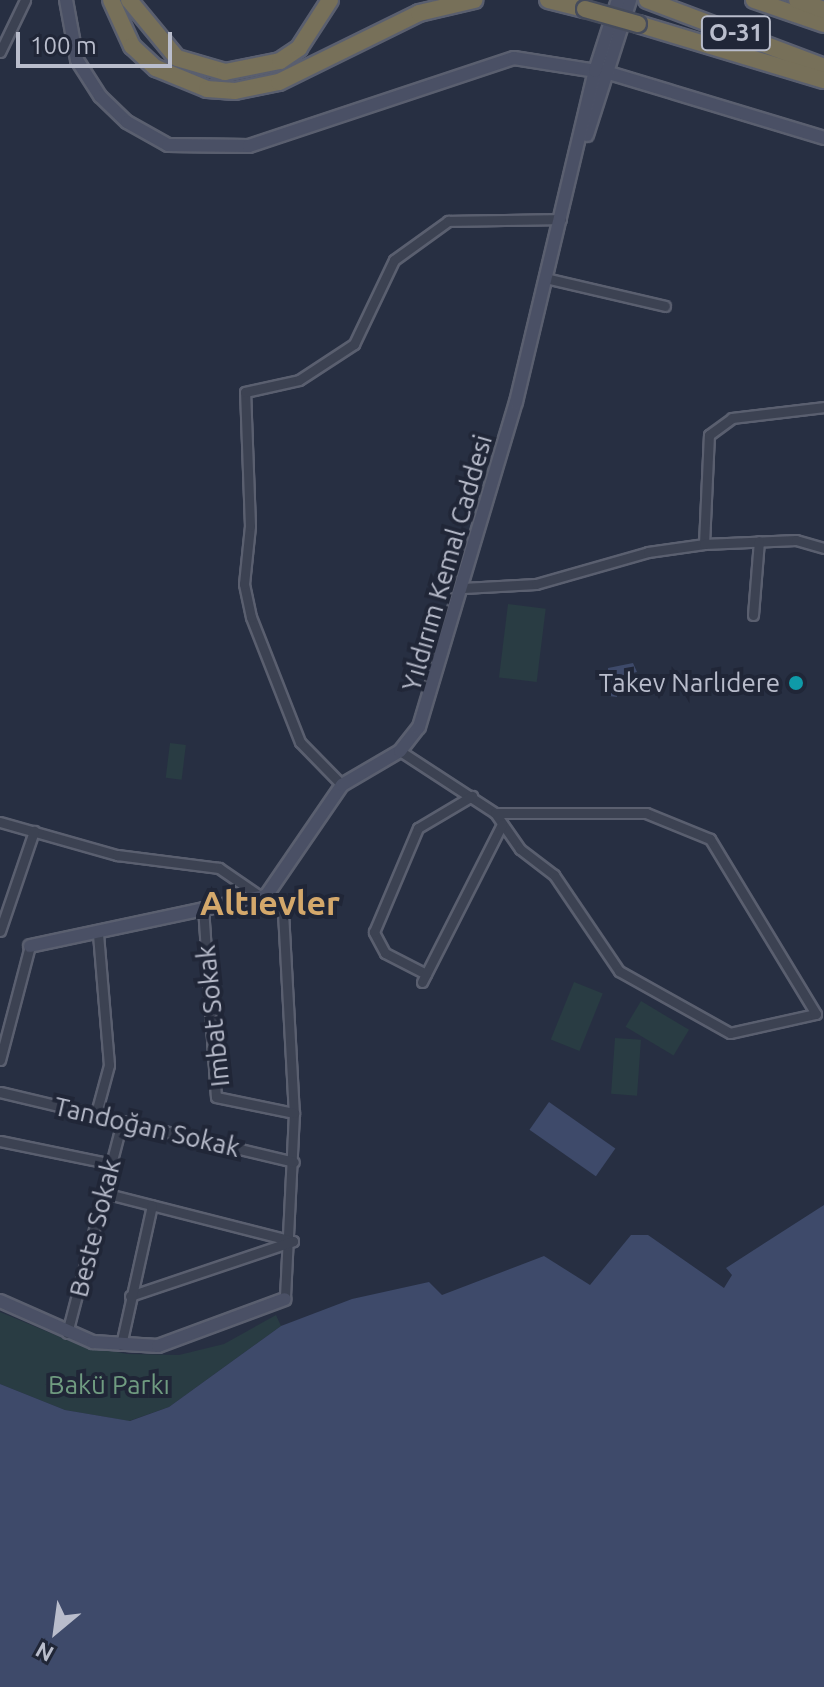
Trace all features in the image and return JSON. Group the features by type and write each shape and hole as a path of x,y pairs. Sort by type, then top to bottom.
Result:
{"highway":[{"path":"111,0 132,46 156,68 207,89 235,91 279,82 419,13 475,0"},
{"path":"129,0 177,58 225,72 280,61 299,48 330,0"},
{"path":"548,0 824,80"},
{"name":"O-31","path":"647,0 824,67"},
{"name":"O-31","path":"754,0 824,24"},
{"path":"797,0 824,10"}],"street":[{"path":"0,52 25,0"},
{"path":"66,0 77,60 100,96 127,122 168,145 249,146 497,60 533,58 609,73 824,138"},
{"name":"Yıldırım Kemal Caddesi","path":"266,896 342,785 400,751 427,710 549,279 595,71 618,0"},
{"name":"Yıldırım Kemal Caddesi","path":"570,183 609,73 630,0"},
{"path":"342,785 300,742 251,617 244,584 250,526 245,392 299,380 354,344 394,260 448,221 561,219"},
{"path":"549,279 665,306"},
{"path":"704,544 709,435 732,418 824,407"},
{"path":"463,588 536,584 648,552 704,544 759,541 824,548"},
{"path":"753,615 759,541"},
{"path":"400,751 495,813 520,849 554,875 619,971 730,1033 816,1014 710,839 646,813 495,813"},
{"path":"472,796 418,828 374,932 385,953 424,978 502,824"},
{"path":"0,822 117,855 219,868 266,896 283,912 294,1113 293,1241 285,1299 158,1346 121,1345 67,1333 0,1301"},
{"path":"0,931 34,831"},
{"path":"0,1060 30,946 98,935 203,907 266,896"},
{"name":"Imbat Sokak","path":"203,907 216,1097 294,1113"},
{"path":"95,1117 109,1065 98,935"},
{"name":"Tandoğan Sokak","path":"0,1092 294,1162"},
{"name":"Beste Sokak","path":"67,1333 122,1122"},
{"path":"0,1141 112,1164"},
{"path":"104,1193 293,1241"},
{"path":"121,1345 152,1205"},
{"path":"130,1296 293,1241"}],"green space":[{"path":"508,604 546,609 537,682 499,677"},
{"path":"170,743 186,745 182,780 166,778"},
{"path":"574,982 603,994 580,1051 551,1039"},
{"path":"641,1001 689,1030 674,1056 626,1027"},
{"path":"615,1038 641,1040 637,1096 611,1094"},
{"name":"Bakü Parkı","path":"0,1312 77,1344 127,1354 179,1355 224,1344 276,1315 281,1326 169,1407 129,1421 65,1410 0,1384"}],"water":[{"path":"633,663 637,672 616,677 617,697 609,696 608,668"},
{"path":"549,1102 615,1148 596,1176 529,1130"},
{"path":"824,1205 824,1687 0,1687 0,1384 65,1410 130,1421 169,1407 281,1326 352,1299 429,1282 442,1295 544,1256 590,1285 631,1235 648,1235 724,1288 732,1275 726,1268"}],"place":[{"name":"Takev Narlıdere","path":"796,683"}],"district":[{"name":"Altıevler","path":"270,903"}]}
